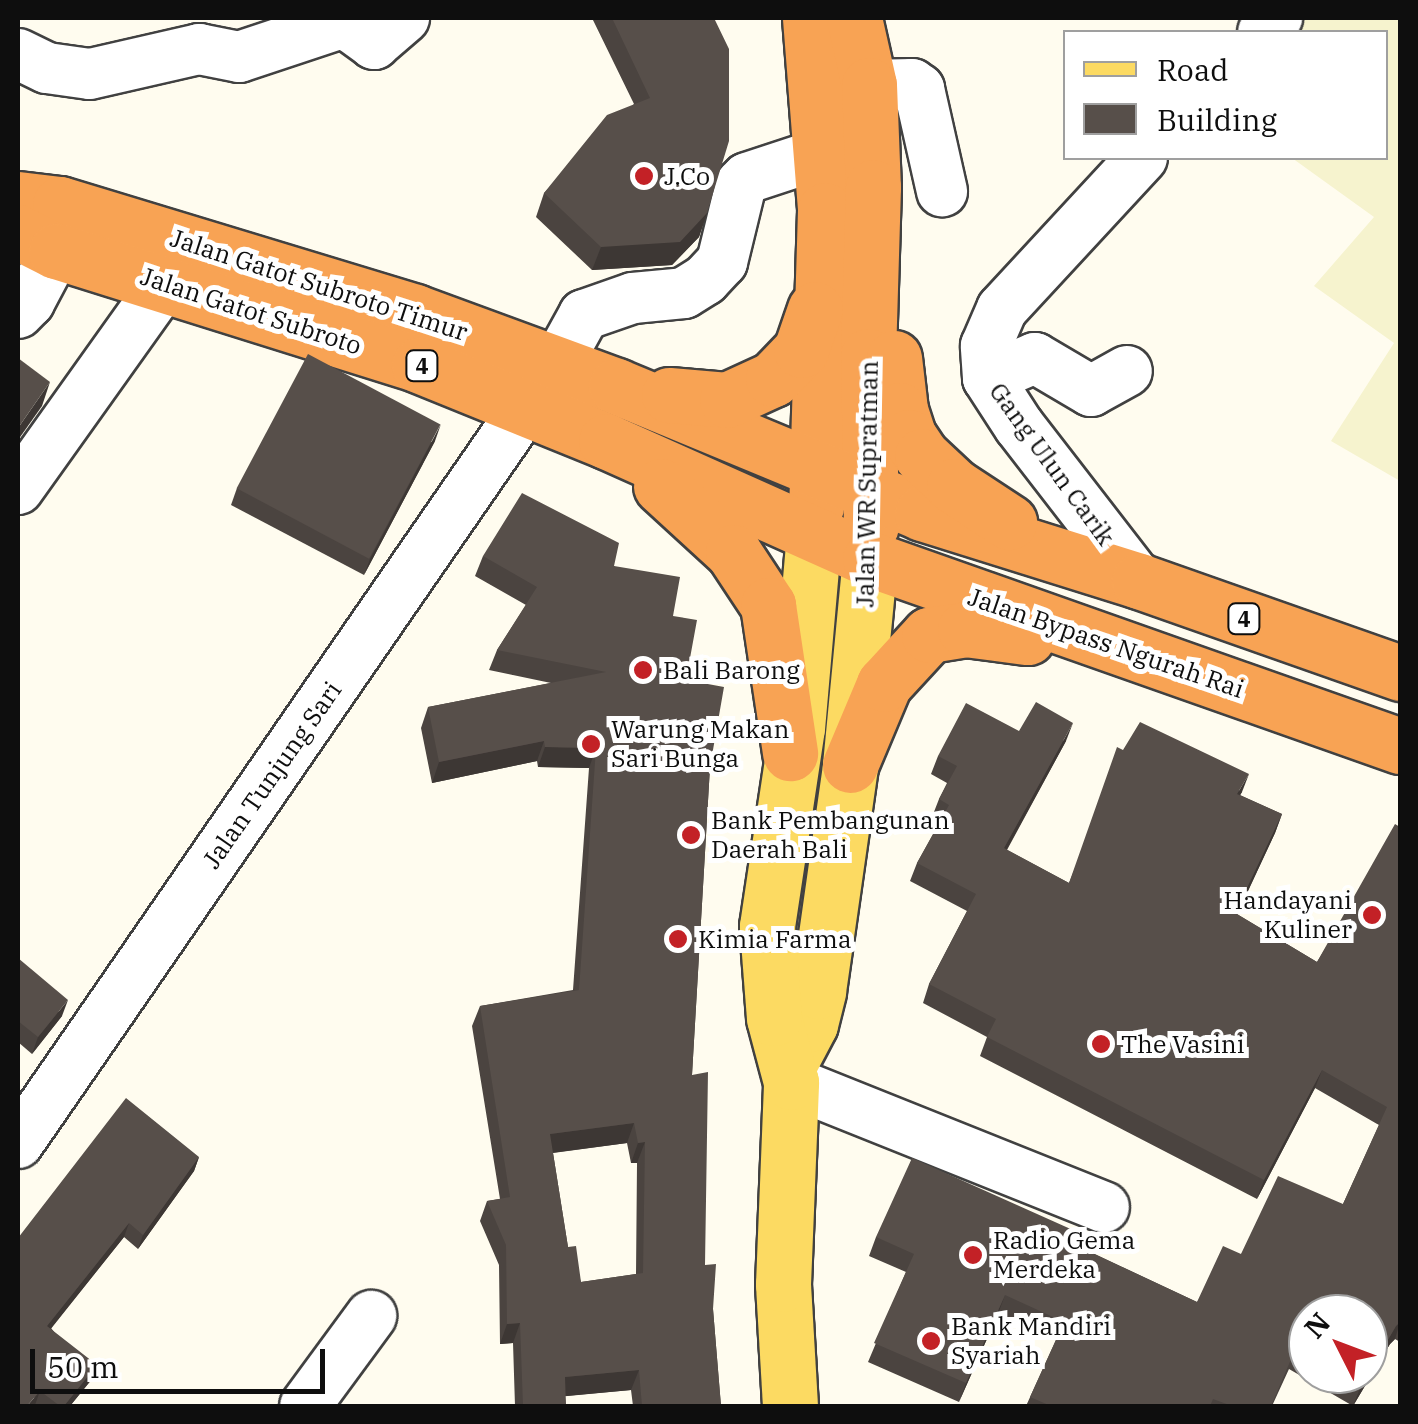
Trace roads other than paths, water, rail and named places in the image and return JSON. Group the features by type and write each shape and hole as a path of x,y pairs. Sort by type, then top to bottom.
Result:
{"highway":[{"name":"Jalan WR Supratman","path":"810,18 823,153 814,534"},
{"name":"Jalan WR Supratman","path":"854,18 869,85 870,559"},
{"name":"Jalan Gatot Subroto Timur","path":"18,199 60,204 287,272 542,386 616,386"},
{"name":"4","path":"872,234 908,437 934,470 981,506 1086,565"},
{"name":"Jalan Gatot Subroto","path":"37,242 419,365 542,386 606,441 814,534"},
{"name":"4","path":"616,386 713,400 746,394 792,364 806,338 823,280"},
{"name":"4","path":"616,386 871,494 1139,581 1400,673"},
{"path":"606,441 689,509 758,584 773,618 790,753"},
{"name":"Jalan Bypass Ngurah Rai","path":"814,534 870,559 1400,746"},
{"path":"850,765 884,684 929,634 965,629 1120,648"}],"main road":[{"name":"Jalan WR Supratman","path":"790,1406 783,1284 790,1073 774,1018 768,926 790,753 797,728 814,534"},
{"name":"Jalan WR Supratman","path":"790,1073 810,1024 818,991 850,765 870,559"}],"street":[{"path":"18,54 66,73 90,74 200,49 240,57 338,24 389,31"},
{"path":"869,85 912,84 920,90 942,191"},
{"name":"Jalan Tunjung Sari","path":"18,1143 542,386 584,314 633,298 684,292 705,280 722,262 742,184 747,178 823,153"},
{"name":"Gang Ulun Carik","path":"1139,581 1019,426 988,378 986,346 1002,309 1140,160"},
{"path":"18,314 29,302 37,242"},
{"path":"18,489 165,282"},
{"path":"988,378 1035,358 1091,391 1127,371"},
{"path":"790,1073 1104,1207"},
{"path":"305,1406 371,1316"}],"place":[{"name":"J.Co","path":"644,176"},
{"name":"Bali Barong","path":"643,670"},
{"name":"Warung Makan Sari Bunga","path":"591,744"},
{"name":"Bank Pembangunan Daerah Bali","path":"691,835"},
{"name":"Handayani Kuliner","path":"1372,915"},
{"name":"Kimia Farma","path":"678,939"},
{"name":"The Vasini","path":"1101,1044"},
{"name":"Radio Gema Merdeka","path":"973,1255"},
{"name":"Bank Mandiri Syariah","path":"931,1341"}]}
